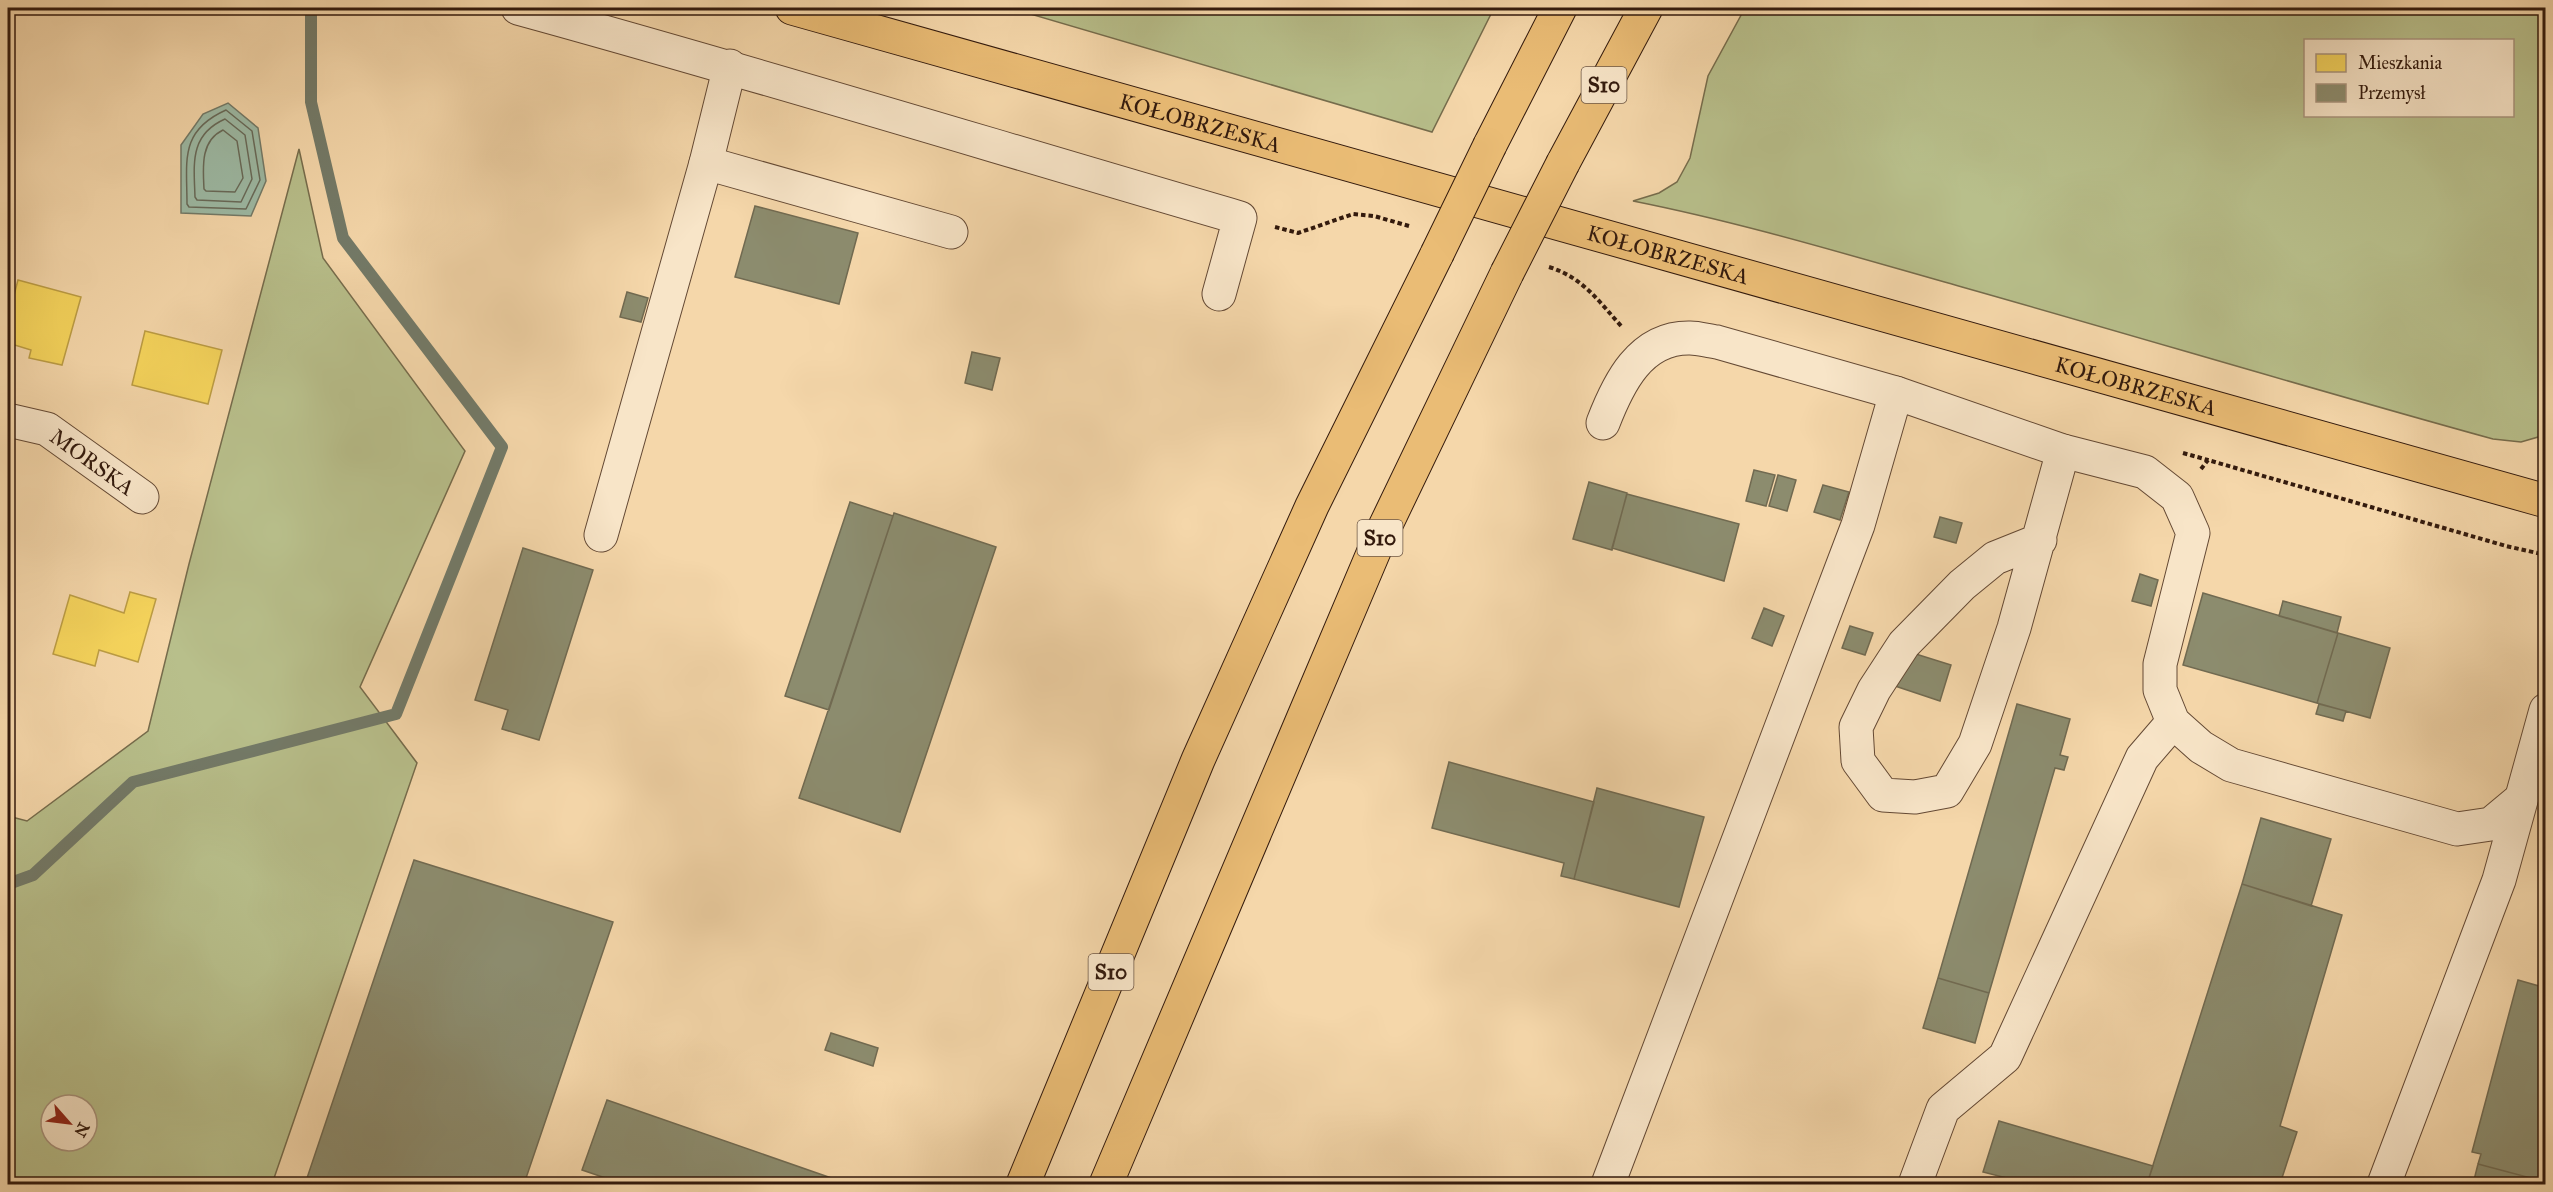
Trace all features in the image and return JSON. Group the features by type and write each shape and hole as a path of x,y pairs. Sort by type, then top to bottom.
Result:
{"main road":[{"name":"KOŁOBRZESKA","path":"792,8 2546,501"},
{"name":"S10","path":"1023,1185 1198,760 1312,506 1560,8"},
{"name":"S10","path":"1106,1185 1380,537 1507,273 1646,8"}],"street":[{"path":"518,8 730,66 988,145 1240,218 1219,294"},
{"path":"602,535 706,163 730,66"},
{"path":"706,163 951,232"},
{"path":"1603,423 1615,392 1630,368 1646,352 1668,341 1689,338 1717,342 1896,393 2063,451 2145,472 2177,497 2193,534 2160,664 2160,690 2173,722 2201,747 2231,765 2457,829 2491,824 2521,799"},
{"path":"1608,1185 1858,525 1896,393"},
{"name":"MORSKA","path":"8,420 47,429 142,497"},
{"path":"2040,540 1995,558 1962,585 1904,644 1874,690 1856,727 1858,761 1883,795 1915,797 1947,791 1975,744 2014,628 2040,540 2063,451"},
{"path":"2384,1185 2499,880 2546,710"},
{"path":"1915,1185 1943,1109 2005,1057 2142,758 2173,722"}],"path":[{"path":"2177,497 2208,460 2506,546 2546,555"}],"green space":[{"path":"1010,8 1494,8 1432,132"},
{"path":"1745,8 2545,8 2545,435 2521,442 2493,439 1798,241 1716,219 1633,201 1659,193 1677,182 1690,158 1708,76"},
{"path":"299,149 323,258 465,451 360,687 417,763 272,1184 8,1184 8,816 27,821 148,731 189,564"}],"water":[{"path":"228,103 258,128 266,181 251,216 181,213 181,145 203,114"}],"building: Mieszkania":[{"path":"18,280 81,297 62,365 29,358 31,350 8,343 8,318"},
{"path":"145,331 222,350 208,404 132,385"},
{"path":"130,592 156,599 138,662 99,650 95,666 53,654 70,595 124,613"}],"building: Przemysł":[{"path":"755,206 858,233 839,304 735,277"},
{"path":"627,292 648,298 641,322 620,317"},
{"path":"972,352 1000,358 992,390 965,383"},
{"path":"1754,470 1775,475 1766,506 1746,501"},
{"path":"1778,475 1796,480 1787,511 1769,506"},
{"path":"1589,482 1627,493 1612,550 1573,539"},
{"path":"1823,485 1849,492 1840,520 1814,512"},
{"path":"1627,494 1739,524 1724,581 1612,548"},
{"path":"850,502 893,516 829,710 785,696"},
{"path":"894,513 996,547 900,832 799,798"},
{"path":"1940,517 1962,523 1956,543 1934,537"},
{"path":"523,548 593,570 539,740 502,729 508,710 475,700"},
{"path":"2140,574 2158,580 2151,606 2132,601"},
{"path":"2203,593 2338,633 2317,703 2183,665"},
{"path":"2283,601 2341,617 2337,633 2279,616"},
{"path":"1764,608 1784,616 1772,646 1752,638"},
{"path":"1850,626 1873,633 1865,655 1842,648"},
{"path":"2338,633 2390,648 2370,718 2317,703"},
{"path":"1903,650 1951,665 1940,701 1892,685"},
{"path":"2017,704 2070,719 2060,755 2068,757 2064,770 2055,768 1989,993 1938,978"},
{"path":"2319,704 2346,711 2343,721 2316,714"},
{"path":"1449,762 1594,802 1574,879 1561,876 1564,863 1432,828"},
{"path":"1597,788 1704,817 1679,907 1574,879"},
{"path":"2261,818 2331,839 2311,906 2242,884"},
{"path":"414,860 613,922 524,1184 305,1184"},
{"path":"2242,884 2342,915 2280,1126 2297,1132 2280,1184 2147,1184"},
{"path":"1938,978 1989,993 1975,1043 1923,1028"},
{"path":"2518,980 2546,988 2546,1182 2478,1164 2481,1154 2472,1152"},
{"path":"831,1033 878,1048 873,1066 825,1050"},
{"path":"607,1100 840,1181 839,1184 623,1184 582,1170"},
{"path":"1999,1121 2153,1166 2147,1184 2030,1184 1983,1172"},
{"path":"2478,1164 2546,1182 2546,1184 2473,1184"}],"waterway":[{"path":"8,884 33,875 133,782 396,714 502,447 343,238 311,102 311,8"}]}
